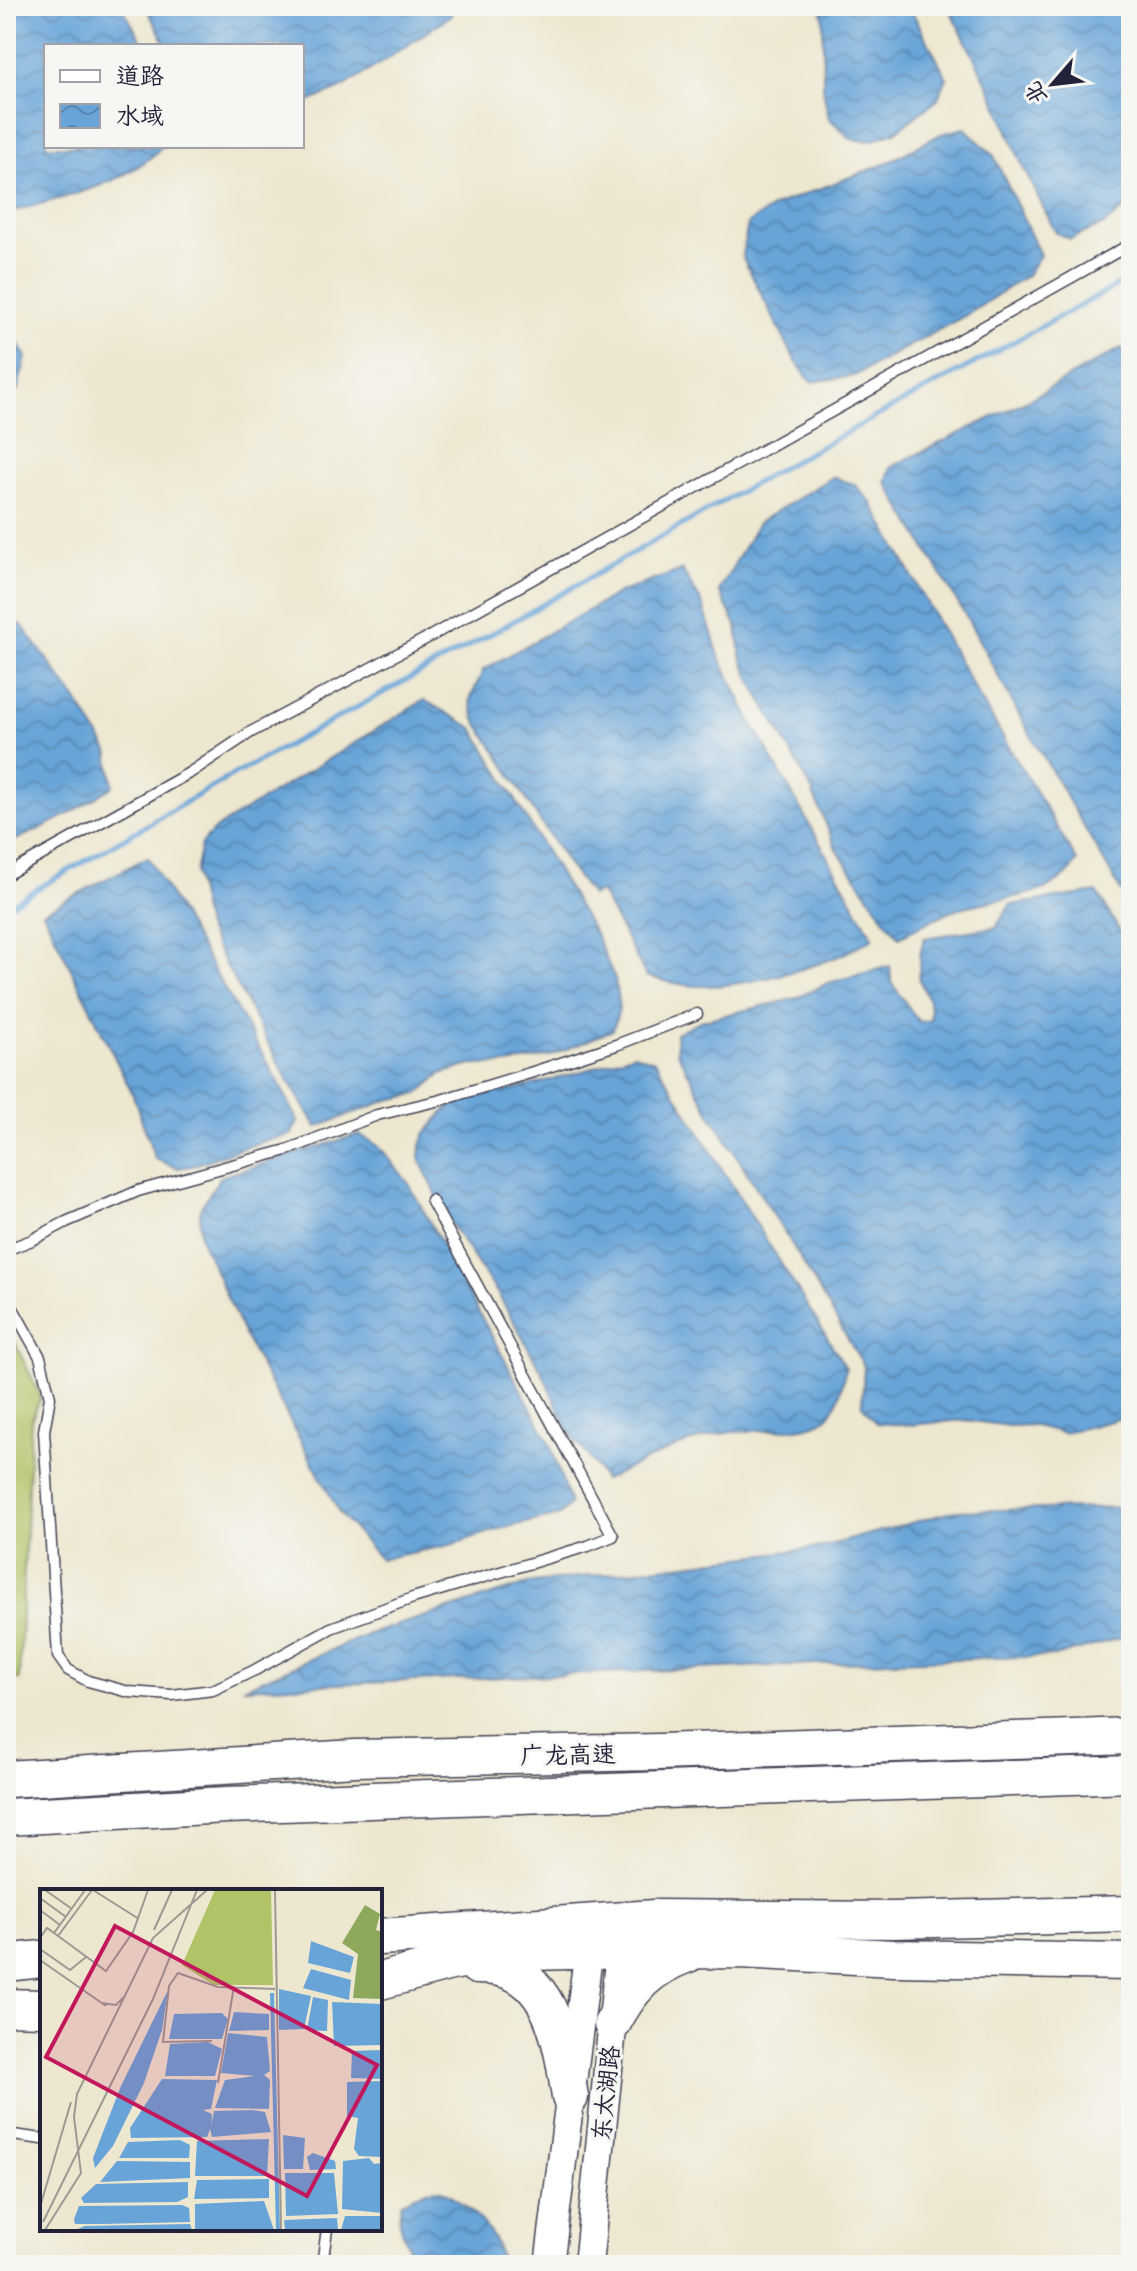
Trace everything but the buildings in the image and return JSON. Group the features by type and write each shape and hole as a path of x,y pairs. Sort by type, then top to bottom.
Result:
{"highway":[{"name":"广龙高速","path":"6,1779 355,1758 675,1752 1131,1736"},
{"name":"广龙高速","path":"6,1817 240,1804 1131,1774"},
{"path":"382,1980 497,1953 606,1936 654,1918 894,1920 1131,1914"},
{"path":"382,1937 606,1936 698,1950 894,1958 1131,1962"},
{"path":"612,2024 627,1997 653,1969 698,1950"},
{"path":"6,1963 40,1959"},
{"path":"447,1963 508,1970 533,1986 550,2012 564,2057 570,2097"},
{"path":"6,2007 40,2008"}],"main road":[{"name":"东太湖路","path":"588,2265 612,2024 606,1936"},
{"name":"东太湖路","path":"549,2265 570,2097 606,1936"},
{"path":"560,2175 569,2158 579,2156 592,2164 597,2178"}],"lane":[{"path":"6,875 191,772 251,732 429,637 1131,244"},
{"path":"6,1250 138,1191 287,1150 377,1115 441,1100 533,1072 697,1014"},
{"path":"6,1296 40,1357 50,1397 44,1431 58,1656 68,1670 88,1681 129,1692 172,1695 213,1690 331,1628 413,1598 613,1536 431,1200"},
{"path":"6,2134 40,2139"},
{"path":"322,2265 327,2231"}],"green space":[{"path":"6,1324 41,1397 31,1421 19,1679 6,1680"}],"water":[{"path":"6,6 122,6 143,44 44,44 44,148 161,148 129,172 110,181 6,213"},
{"path":"145,6 454,6 451,15 389,58 343,87 304,104 304,44 166,44"},
{"path":"820,6 909,6 947,78 937,100 895,132 870,141 851,139 829,118 823,91 823,16"},
{"path":"948,6 1131,6 1131,203 1104,225 1070,239 1056,233"},
{"path":"965,128 994,156 1040,255 1027,275 970,313 854,376 811,382 795,360 742,256 748,223 777,205 887,163 941,134"},
{"path":"6,323 26,357 17,391 6,397"},
{"path":"1121,348 1131,358 1131,908 967,618 886,482 891,467 1028,400"},
{"path":"832,477 854,484 871,502 975,690 1077,861 1055,884 1041,890 953,911 899,937 836,848 810,786 751,681 741,656 737,627 719,591 758,523"},
{"path":"682,570 703,605 719,656 750,719 873,938 820,963 769,978 716,986 687,985 646,976 601,892 592,896 569,866 475,719 470,700 483,670 621,592"},
{"path":"21,624 76,699 108,751 113,786 61,818 6,844 6,625"},
{"path":"424,700 473,728 595,934 615,979 619,1009 613,1030 550,1056 508,1064 471,1065 441,1074 418,1094 388,1100 317,1127 289,1082 206,928 195,873 201,844 215,829"},
{"path":"148,857 277,1079 298,1122 291,1135 191,1166 178,1168 155,1159 133,1095 43,912"},
{"path":"1097,892 1131,951 1131,1409 1122,1418 1064,1433 1031,1425 1009,1426 965,1420 909,1425 877,1423 862,1405 864,1366 711,1115 677,1052 676,1033 700,1021 797,998 828,983 890,966 891,982 919,1022 931,1020 929,1001 919,979 924,938 996,927 1010,905"},
{"path":"634,1054 655,1061 846,1368 836,1404 821,1421 797,1428 732,1432 698,1439 604,1480 570,1434 543,1374 498,1294 453,1227 420,1161 421,1145 425,1134 449,1106 580,1072"},
{"path":"359,1134 380,1147 409,1184 549,1441 570,1504 560,1515 503,1528 450,1545 380,1559 339,1512 245,1337 200,1237 200,1209 220,1177"},
{"path":"1131,1507 1131,1635 1058,1656 243,1688 369,1634 531,1583 822,1547 955,1511"},
{"path":"440,2189 470,2210 489,2232 500,2254 500,2265 410,2265 409,2249 400,2220 402,2201 427,2190"}],"waterway":[{"path":"6,907 233,775 491,634 787,465 1131,278"}]}
